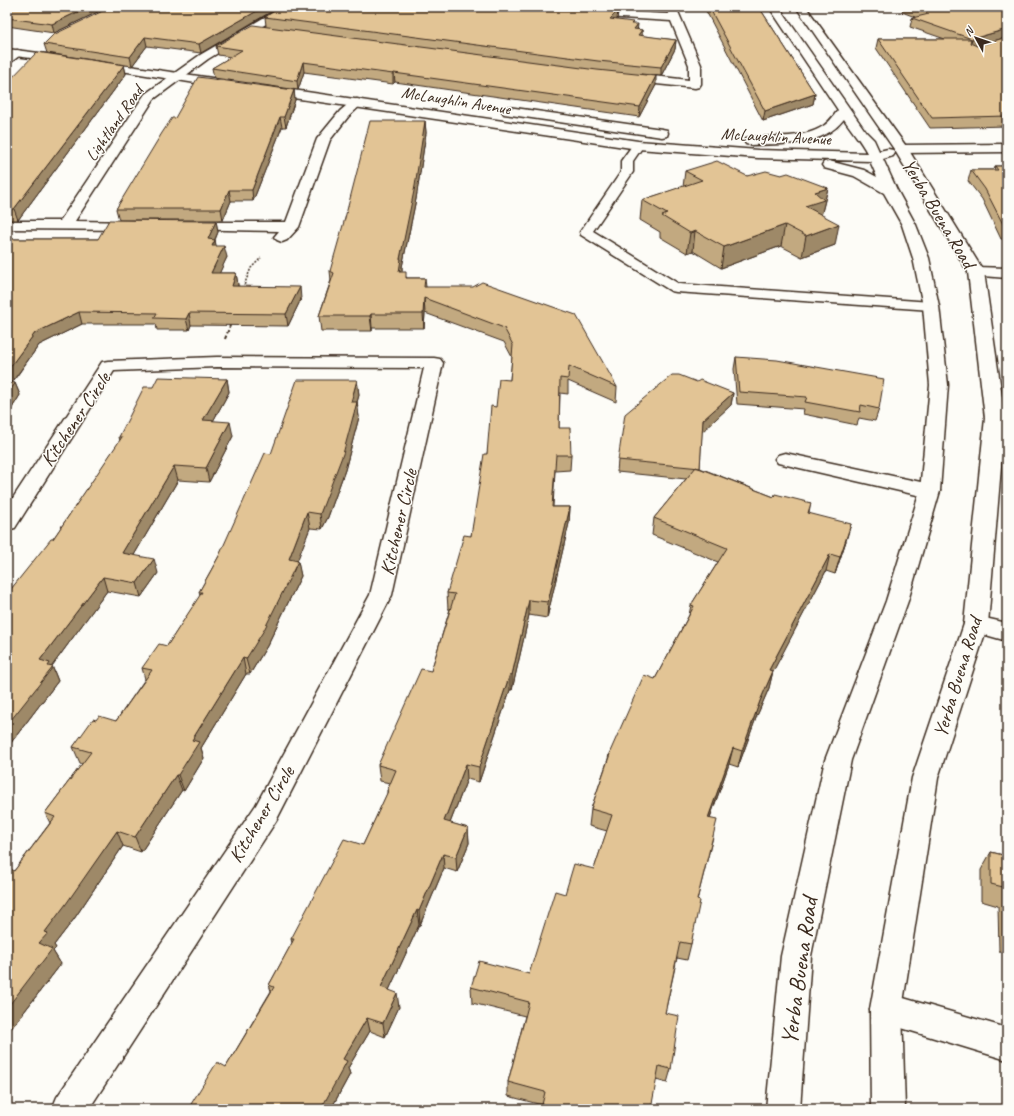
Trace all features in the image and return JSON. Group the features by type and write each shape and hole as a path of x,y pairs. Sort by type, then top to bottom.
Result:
{"main road":[{"name":"Lightland Road","path":"65,225 149,97 175,76 289,7"},
{"path":"541,7 588,13 676,18"},
{"path":"612,76 695,84 695,65 670,7"},
{"name":"Yerba Buena Road","path":"774,7 844,111 861,135 869,143 890,190 909,225 921,258 931,306 939,385 930,491 897,602 838,760 796,956 783,1109"},
{"name":"Yerba Buena Road","path":"801,7 901,149 976,272 1001,419 976,624 925,778 886,1008 888,1109"},
{"path":"253,29 270,31"},
{"path":"7,60 12,52 238,86"},
{"path":"177,63 207,68"},
{"name":"McLaughlin Avenue","path":"254,88 638,145 758,154 875,157 901,149"},
{"path":"277,242 292,227 324,139 344,114 357,103"},
{"name":"McLaughlin Avenue","path":"494,109 675,134"},
{"path":"752,141 805,137 824,131 835,123 844,111"},
{"name":"McLaughlin Avenue","path":"738,140 828,142"},
{"name":"McLaughlin Avenue","path":"850,142 869,143 901,149 1007,148"},
{"path":"758,154 818,162 849,169 890,190"},
{"path":"7,225 151,226"},
{"path":"175,226 292,227"},
{"path":"976,272 1007,273"},
{"name":"Kitchener Circle","path":"7,523 108,366 217,362 434,363 381,595 266,813 68,1109"},
{"path":"785,459 930,491"},
{"path":"976,624 1007,632"},
{"path":"886,1008 1007,1044"}],"lane":[{"path":"638,145 627,161 627,172 586,232 676,288 931,306"}],"path":[{"path":"243,289 251,268 260,258"},
{"path":"223,346 233,317"}],"building":[{"path":"7,7 88,7 52,24 7,18"},
{"path":"111,7 264,7 199,44 145,37 130,57 44,44 53,35"},
{"path":"281,7 573,7 618,11 610,19 633,22 631,24 638,24 634,29 642,30 638,35 676,40 661,67 598,61 265,17"},
{"path":"709,7 759,7 815,94 765,111"},
{"path":"913,7 996,7 1007,10 1007,29 972,39 912,18 929,14"},
{"path":"253,25 597,70 656,76 640,107 303,62 297,81 212,68 242,50 216,46"},
{"path":"1007,37 1007,116 932,118 878,39 971,39 970,43 977,46"},
{"path":"37,52 124,65 14,209 7,209 7,83"},
{"path":"198,77 294,90 284,117 280,117 252,190 229,190 221,209 116,209 162,133 172,118 175,118"},
{"path":"370,121 425,121 415,186 400,259 399,272 406,272 406,278 425,278 424,287 473,287 482,282 576,315 617,387 569,366 568,379 560,378 559,428 570,428 571,455 556,455 552,507 570,507 548,602 529,600 512,675 510,674 479,767 466,764 444,821 468,828 456,857 443,854 419,911 417,910 381,987 397,993 383,1023 367,1018 343,1059 347,1061 321,1109 188,1109 217,1062 226,1067 274,987 269,985 294,939 291,939 344,839 363,845 388,791 396,770 378,765 421,669 431,671 455,594 447,593 464,535 471,536 484,454 487,454 491,406 496,407 499,379 510,380 513,345 504,328 424,298 423,314 319,316 334,273 330,271"},
{"path":"717,161 747,176 766,171 781,175 788,173 828,188 815,192 824,200 805,206 839,224 806,236 785,225 724,247 695,231 690,233 662,216 667,214 642,200 702,180 685,171"},
{"path":"995,166 1007,166 1007,228 1005,228 985,189 971,170 998,170"},
{"path":"109,220 216,221 208,239 215,240 212,246 224,246 211,273 236,273 232,286 300,287 286,314 189,313 186,319 154,318 157,313 79,312 35,333 7,371 7,239 98,239"},
{"path":"736,357 777,360 884,379 879,409 861,405 860,412 805,402 807,397 739,392"},
{"path":"672,375 679,375 697,382 700,380 733,393 703,420 700,468 618,460 625,414"},
{"path":"158,377 227,379 203,420 230,422 206,468 174,466 122,553 154,559 137,583 103,577 40,660 50,663 48,666 53,667 7,725 7,594 51,539 53,539 122,437 119,437 144,387 153,387"},
{"path":"297,380 357,380 351,402 357,402 343,454 320,514 307,512 289,559 298,561 264,630 246,659 243,658 192,740 199,742 135,837 117,831 45,932 48,933 39,943 52,949 7,1008 7,867 14,871 55,817 45,813 91,752 73,747 93,719 96,720 99,716 116,721 152,670 142,668 159,644 167,646 202,592 199,592 219,556 265,453 271,454"},
{"path":"7,382 15,383 7,396"},
{"path":"696,467 774,497 775,494 811,503 808,513 851,524 840,557 830,554 769,670 773,671 760,701 742,751 733,748 708,818 717,820 697,900 700,901 691,944 680,942 665,1013 679,1016 671,1069 659,1066 651,1109 541,1109 545,1092 508,1082 529,1002 471,987 479,961 529,974 555,891 565,894 574,864 594,869 612,815 591,809 609,754 644,675 655,679 694,606 691,605 727,548 654,518"},
{"path":"991,852 1007,856 1007,888 991,884"}]}
